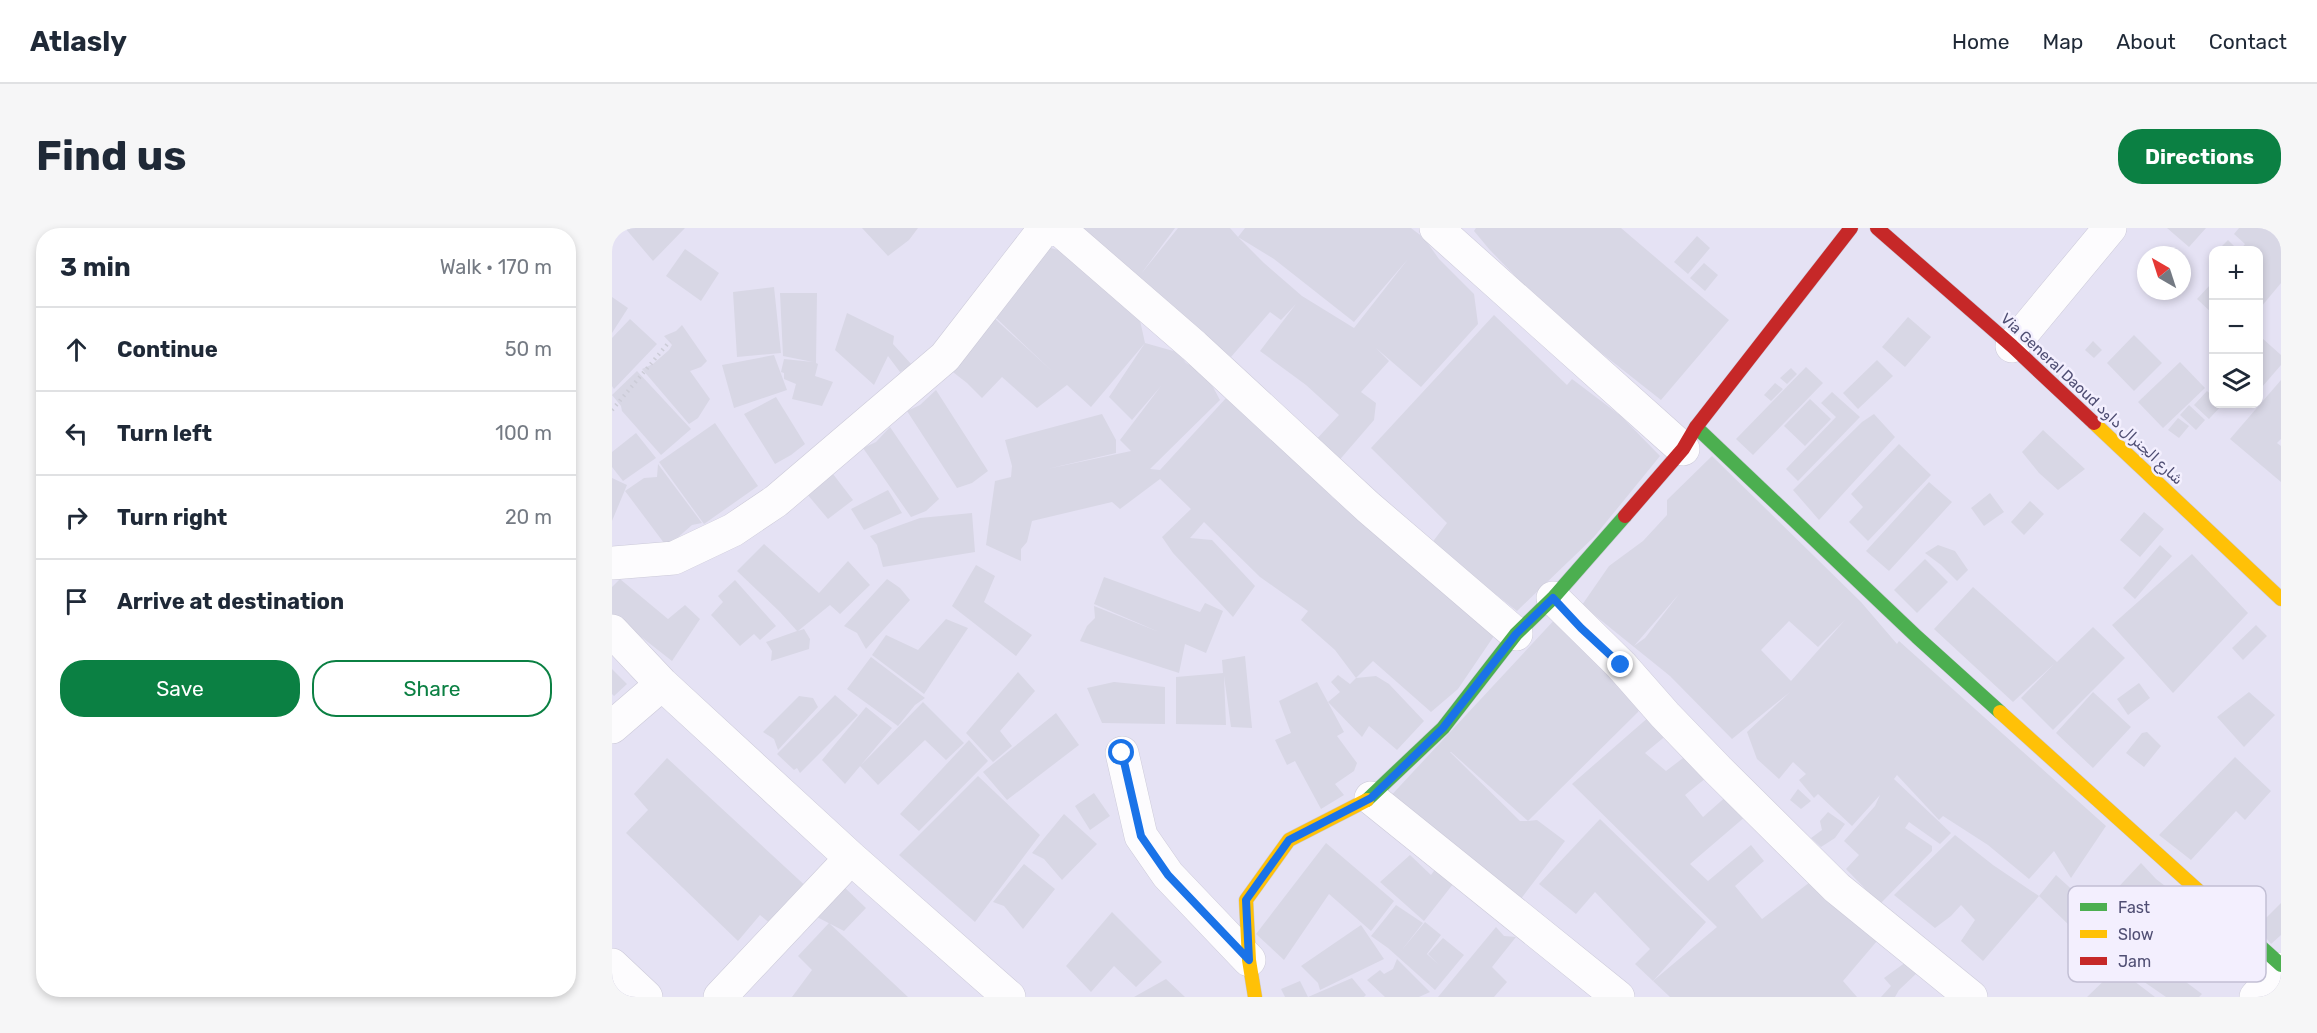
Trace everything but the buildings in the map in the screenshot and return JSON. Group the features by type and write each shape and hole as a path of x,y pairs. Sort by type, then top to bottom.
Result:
{"street":[{"path":"612,563 674,558 734,530 776,501 945,357 1045,228"},
{"path":"1058,228 1194,346 1368,507 1516,634"},
{"path":"1436,228 1690,438 1917,637 2192,886"},
{"path":"1255,997 1249,960 1246,900 1289,840 1371,798 1443,728 1516,634 1553,598 1690,438 1851,228"},
{"name":"Via General Daoud شارع الجنرال داود","path":"1877,228 2012,346 2281,599"},
{"path":"2012,346 2110,228"},
{"path":"1553,598 1621,665 1710,762 1837,888 1971,997"},
{"path":"612,631 662,684 851,858 1009,997"},
{"path":"612,728 662,684"},
{"path":"1122,753 1141,836 1168,875 1249,960"},
{"path":"1371,798 1618,997"},
{"path":"720,997 851,858"},
{"path":"2256,997 2281,967 2266,953"},
{"path":"612,965 646,997"}],"path":[{"path":"612,410 670,341"}],"shaded area":[{"path":"612,228 2281,228 2281,997 612,997"}],"traffic: fast":[{"path":"1696,427 1917,637 2000,712"},
{"path":"1367,800 1443,728 1516,634 1553,598 1625,516"},
{"path":"2266,952 2281,965"}],"traffic: slow":[{"path":"2094,423 2281,599"},
{"path":"2000,712 2193,886"},
{"path":"1255,997 1249,960 1246,900 1289,840 1367,800"}],"traffic: jam":[{"path":"1625,516 1683,449 1696,427 1851,228"},
{"path":"1877,228 2012,346 2094,423"}],"route":[{"path":"1122,753 1141,836 1168,875 1249,960 1246,900 1289,840 1371,798 1443,728 1516,634 1553,598 1621,665"}]}
